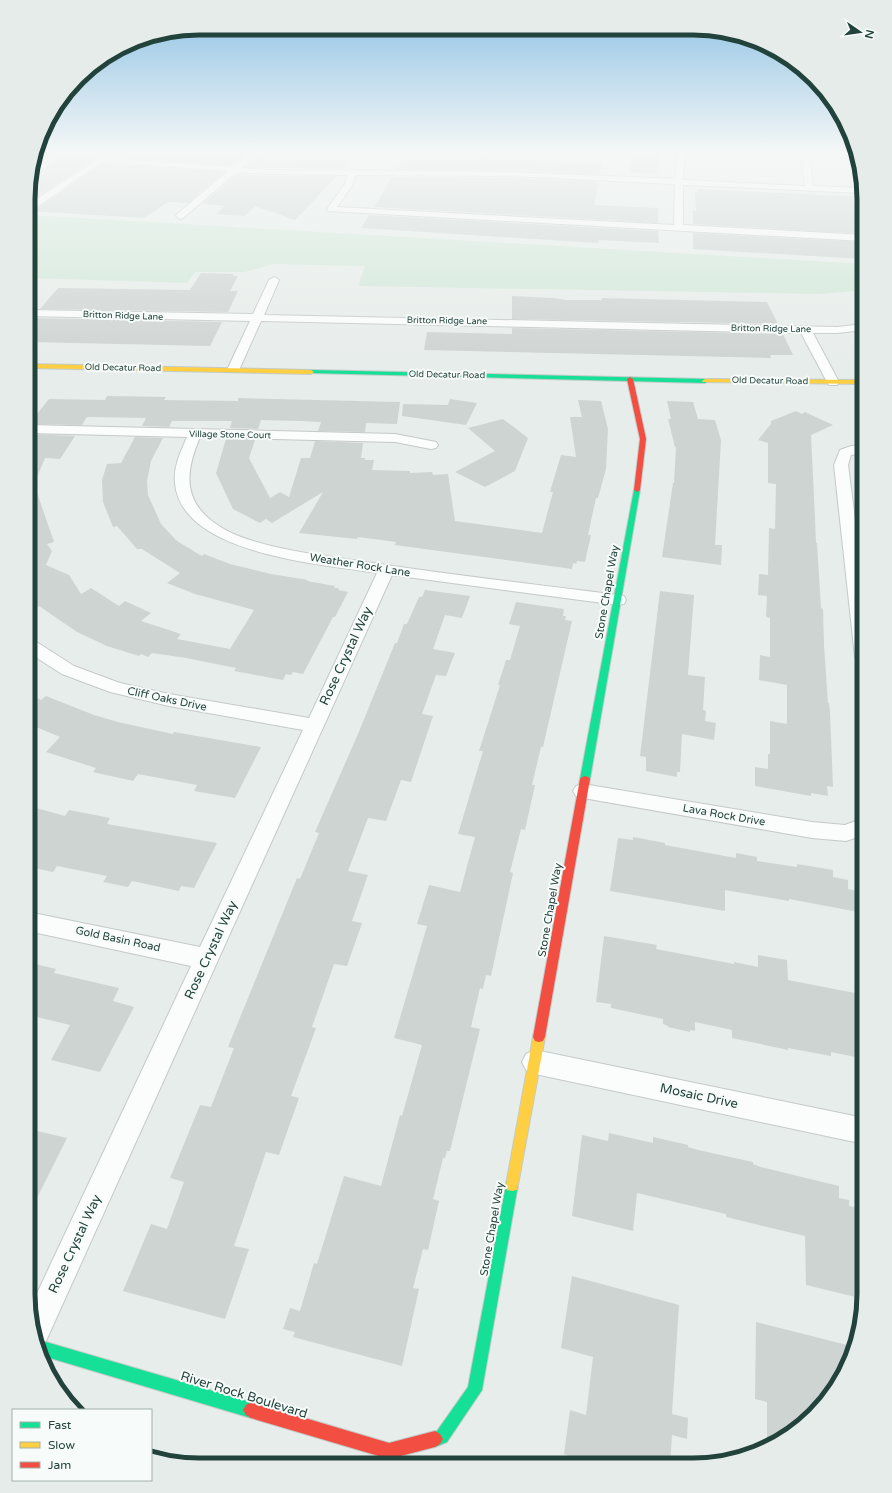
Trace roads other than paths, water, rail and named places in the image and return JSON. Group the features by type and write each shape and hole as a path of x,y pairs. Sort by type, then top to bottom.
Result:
{"street":[{"path":"568,222 857,238"},
{"path":"678,222 678,228"},
{"path":"233,370 274,280"},
{"name":"Britton Ridge Lane","path":"35,313 468,321 836,330 857,328"},
{"path":"805,329 833,382"},
{"name":"Old Decatur Road","path":"35,366 630,379 857,382"},
{"name":"Stone Chapel Way","path":"442,1437 475,1390 618,600 640,474 643,439 630,379"},
{"name":"Village Stone Court","path":"35,429 395,438 431,444"},
{"name":"Weather Rock Lane","path":"195,434 182,464 181,482 188,499 198,516 217,530 246,544 283,553 386,570 618,600"},
{"path":"857,449 845,453 841,466 857,599"},
{"name":"Rose Crystal Way","path":"38,1324 386,570"},
{"name":"Cliff Oaks Drive","path":"35,649 68,670 116,688 184,703 314,725"},
{"name":"Lava Rock Drive","path":"583,791 812,830 846,833 857,829"},
{"name":"Gold Basin Road","path":"35,922 207,959"},
{"name":"Mosaic Drive","path":"535,1062 857,1130"},
{"name":"River Rock Boulevard","path":"45,1349 389,1452 442,1437"}]}
